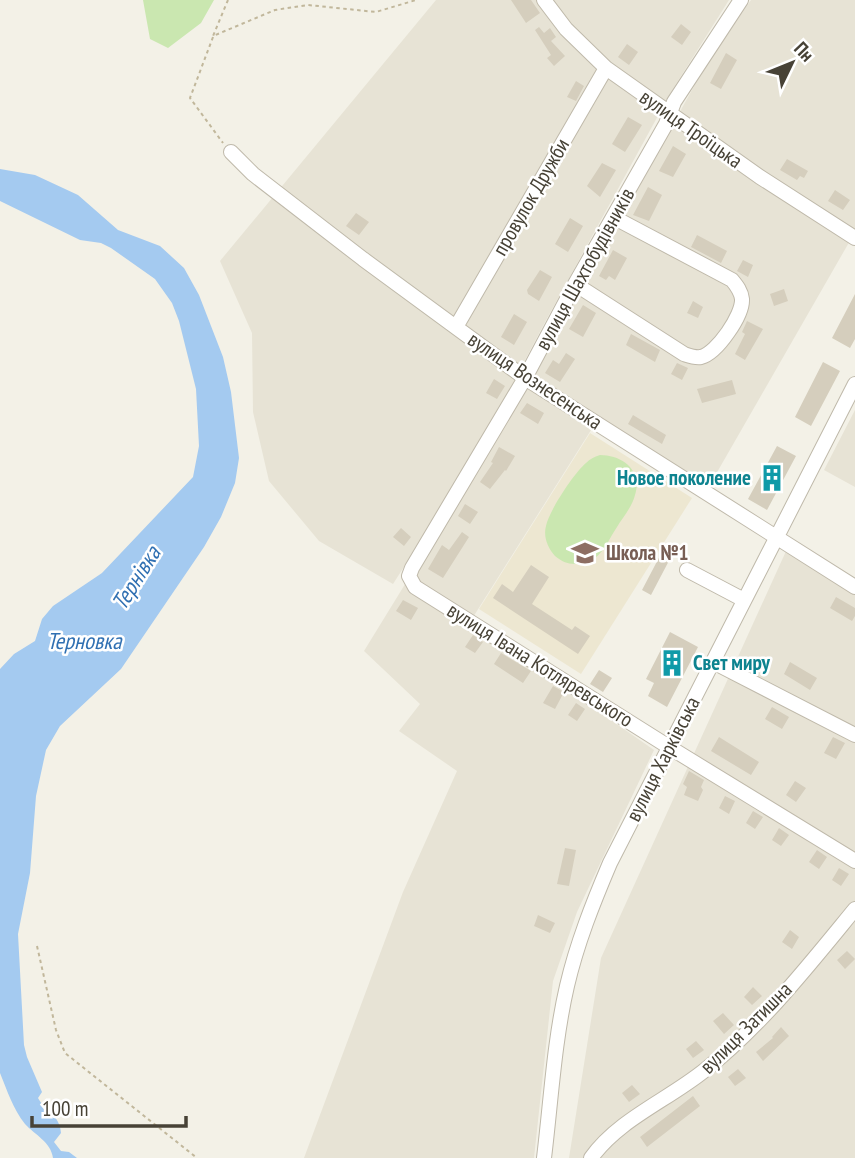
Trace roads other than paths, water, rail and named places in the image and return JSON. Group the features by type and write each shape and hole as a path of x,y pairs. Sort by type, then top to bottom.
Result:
{"street":[{"name":"вулиця Троїцька","path":"544,0 566,29 606,68 760,177 855,238"},
{"name":"вулиця Шахтобудівників","path":"410,576 412,568 526,378 670,114 674,102 741,0"},
{"name":"провулок Дружби","path":"456,327 606,68"},
{"name":"вулиця Вознесенська","path":"231,152 253,174 363,260 526,378 855,587"},
{"path":"575,284 684,354 693,357 701,357 716,347 738,314 742,296 732,279 613,217"},
{"name":"вулиця Харківська","path":"544,1158 561,1016 576,951 610,863 855,384"},
{"path":"687,570 744,600"},
{"name":"вулиця Івана Котляревського","path":"410,576 415,587 855,861"},
{"path":"713,662 855,735"},
{"name":"вулиця Затишна","path":"591,1158 618,1129 679,1090 735,1045 855,909"}],"water":[{"name":"Терновка","path":"0,169 35,175 78,195 118,230 160,246 184,268 199,295 223,357 231,392 239,458 235,483 221,517 204,547 121,669 60,726 46,750 36,796 30,873 18,934 24,1045 42,1092 38,1098 60,1127 61,1133 54,1142 61,1151 69,1152 77,1158 53,1158 46,1143 21,1118 0,1073 0,669 14,654 35,641 42,619 53,606 102,573 193,477 199,446 196,389 179,321 172,303 155,279 111,248 101,243 80,240 0,201"}],"place":[{"name":"Новое поколение","path":"772,478"},
{"name":"Школа №1","path":"585,553"},
{"name":"Свет миру","path":"672,663"}],"water label":[{"name":"Тернівка","path":"136,578"}]}
